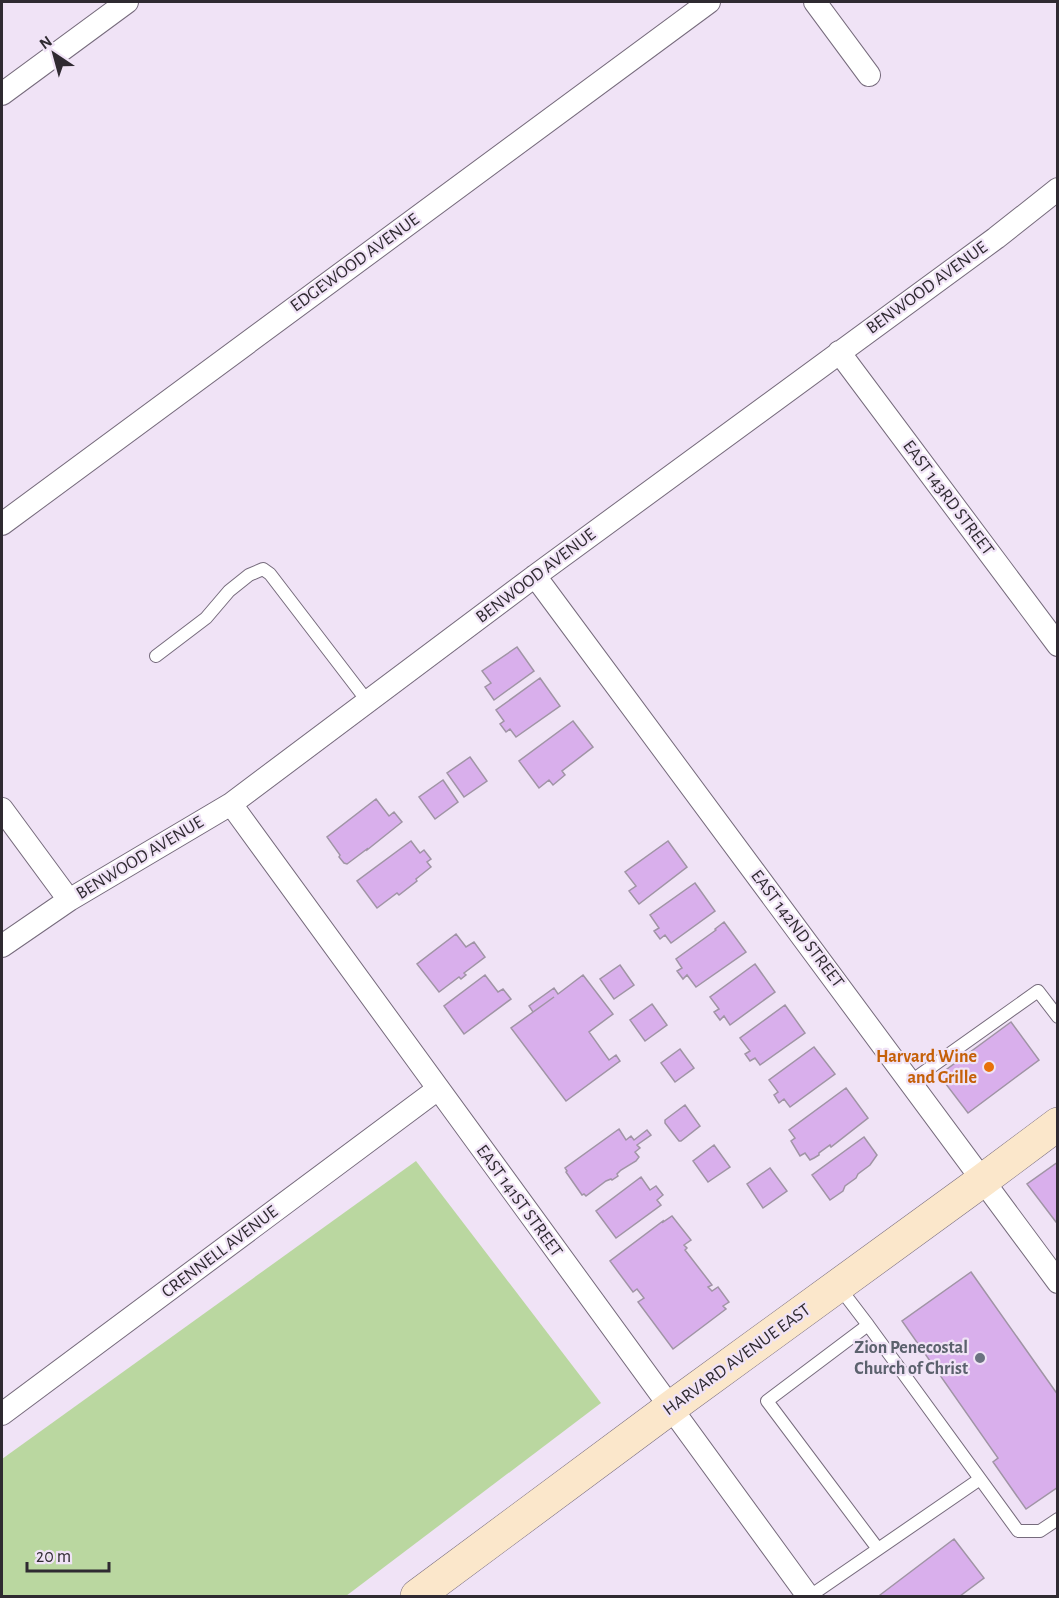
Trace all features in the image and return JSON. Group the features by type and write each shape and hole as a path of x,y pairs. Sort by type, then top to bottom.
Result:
{"main road":[{"name":"HARVARD AVENUE EAST","path":"417,1596 1058,1124"}],"street":[{"path":"2,94 127,2"},
{"name":"EDGEWOOD AVENUE","path":"2,524 709,2"},
{"path":"814,2 869,75"},
{"name":"BENWOOD AVENUE","path":"2,946 69,900 231,804 535,576 996,238 1058,189"},
{"name":"EAST 143RD STREET","path":"839,352 1058,645"},
{"name":"EAST 142ND STREET","path":"535,576 1058,1282"},
{"name":"EAST 141ST STREET","path":"231,804 809,1596"},
{"path":"2,809 69,900"},
{"name":"CRENNELL AVENUE","path":"2,1414 438,1089"}],"lane":[{"path":"156,656 206,618 229,591 249,575 263,569 270,573 368,702"},
{"path":"910,1082 1038,991 1058,1017"},
{"path":"838,1286 1018,1531 1040,1531 1058,1518"},
{"path":"868,1325 767,1401 878,1549"},
{"path":"809,1596 980,1479"}],"green space":[{"path":"416,1161 601,1403 346,1596 2,1596 2,1459"}],"building":[{"path":"517,647 534,671 494,700 485,687 491,683 482,671"},
{"path":"540,678 560,706 516,737 510,729 506,732 500,724 504,721 496,710"},
{"path":"573,721 593,747 562,771 565,775 553,785 549,780 539,788 519,761"},
{"path":"470,757 487,781 464,797 447,773"},
{"path":"443,780 458,802 435,819 419,797"},
{"path":"376,799 389,816 394,812 402,822 367,850 347,864 344,863 327,837"},
{"path":"411,841 420,853 424,850 431,859 427,862 431,867 399,895 397,893 377,908 357,881"},
{"path":"668,841 687,867 639,904 629,891 636,886 625,872"},
{"path":"695,883 715,911 671,943 665,935 660,939 654,931 659,928 650,915"},
{"path":"724,922 746,952 696,987 687,975 683,979 677,971 682,968 676,959"},
{"path":"456,934 466,947 474,942 485,957 464,973 466,975 461,979 459,977 439,992 417,964"},
{"path":"755,964 775,992 730,1025 724,1016 720,1020 714,1012 719,1009 710,997"},
{"path":"620,965 634,985 614,999 600,979"},
{"path":"485,975 498,992 503,989 511,999 464,1034 444,1006"},
{"path":"583,975 613,1014 589,1032 609,1060 616,1055 620,1061 566,1101 511,1028 554,997 533,1012 529,1006 554,988 558,994"},
{"path":"652,1004 667,1025 645,1041 630,1020"},
{"path":"785,1005 805,1033 760,1065 755,1058 750,1061 745,1054 750,1051 740,1038"},
{"name":"Harvard Wine and Grille","path":"1011,1022 1039,1060 968,1113 939,1075"},
{"path":"814,1047 835,1074 790,1107 784,1099 779,1103 774,1095 778,1092 769,1080"},
{"path":"680,1049 694,1068 675,1082 661,1063"},
{"path":"846,1088 868,1118 814,1158 810,1160 805,1153 800,1156 791,1141 795,1138 789,1130"},
{"path":"685,1105 700,1126 679,1141 665,1120"},
{"path":"619,1129 626,1140 631,1136 634,1140 647,1130 651,1135 637,1145 640,1148 635,1152 639,1157 636,1161 621,1170 612,1180 606,1181 586,1196 582,1195 565,1168"},
{"path":"864,1137 877,1155 870,1165 845,1186 843,1191 830,1200 812,1175"},
{"path":"714,1145 730,1167 708,1182 693,1161"},
{"path":"1058,1162 1058,1221 1056,1222 1027,1184"},
{"path":"770,1168 787,1191 763,1208 747,1184"},
{"path":"641,1177 650,1190 656,1186 663,1195 657,1200 661,1205 616,1238 596,1211"},
{"path":"672,1216 691,1240 684,1245 687,1248 685,1250 712,1285 708,1287 712,1291 718,1287 729,1302 723,1306 726,1309 673,1349 638,1302 644,1298 637,1289 633,1292 610,1261"},
{"name":"Zion Penecostal Church of Christ","path":"971,1272 1058,1395 1058,1487 1026,1509 993,1462 998,1458 902,1321"},
{"path":"954,1539 984,1578 960,1596 880,1595"}],"place":[{"name":"Harvard Wine and Grille","path":"989,1067"},
{"name":"Zion Penecostal Church of Christ","path":"980,1358"}]}
